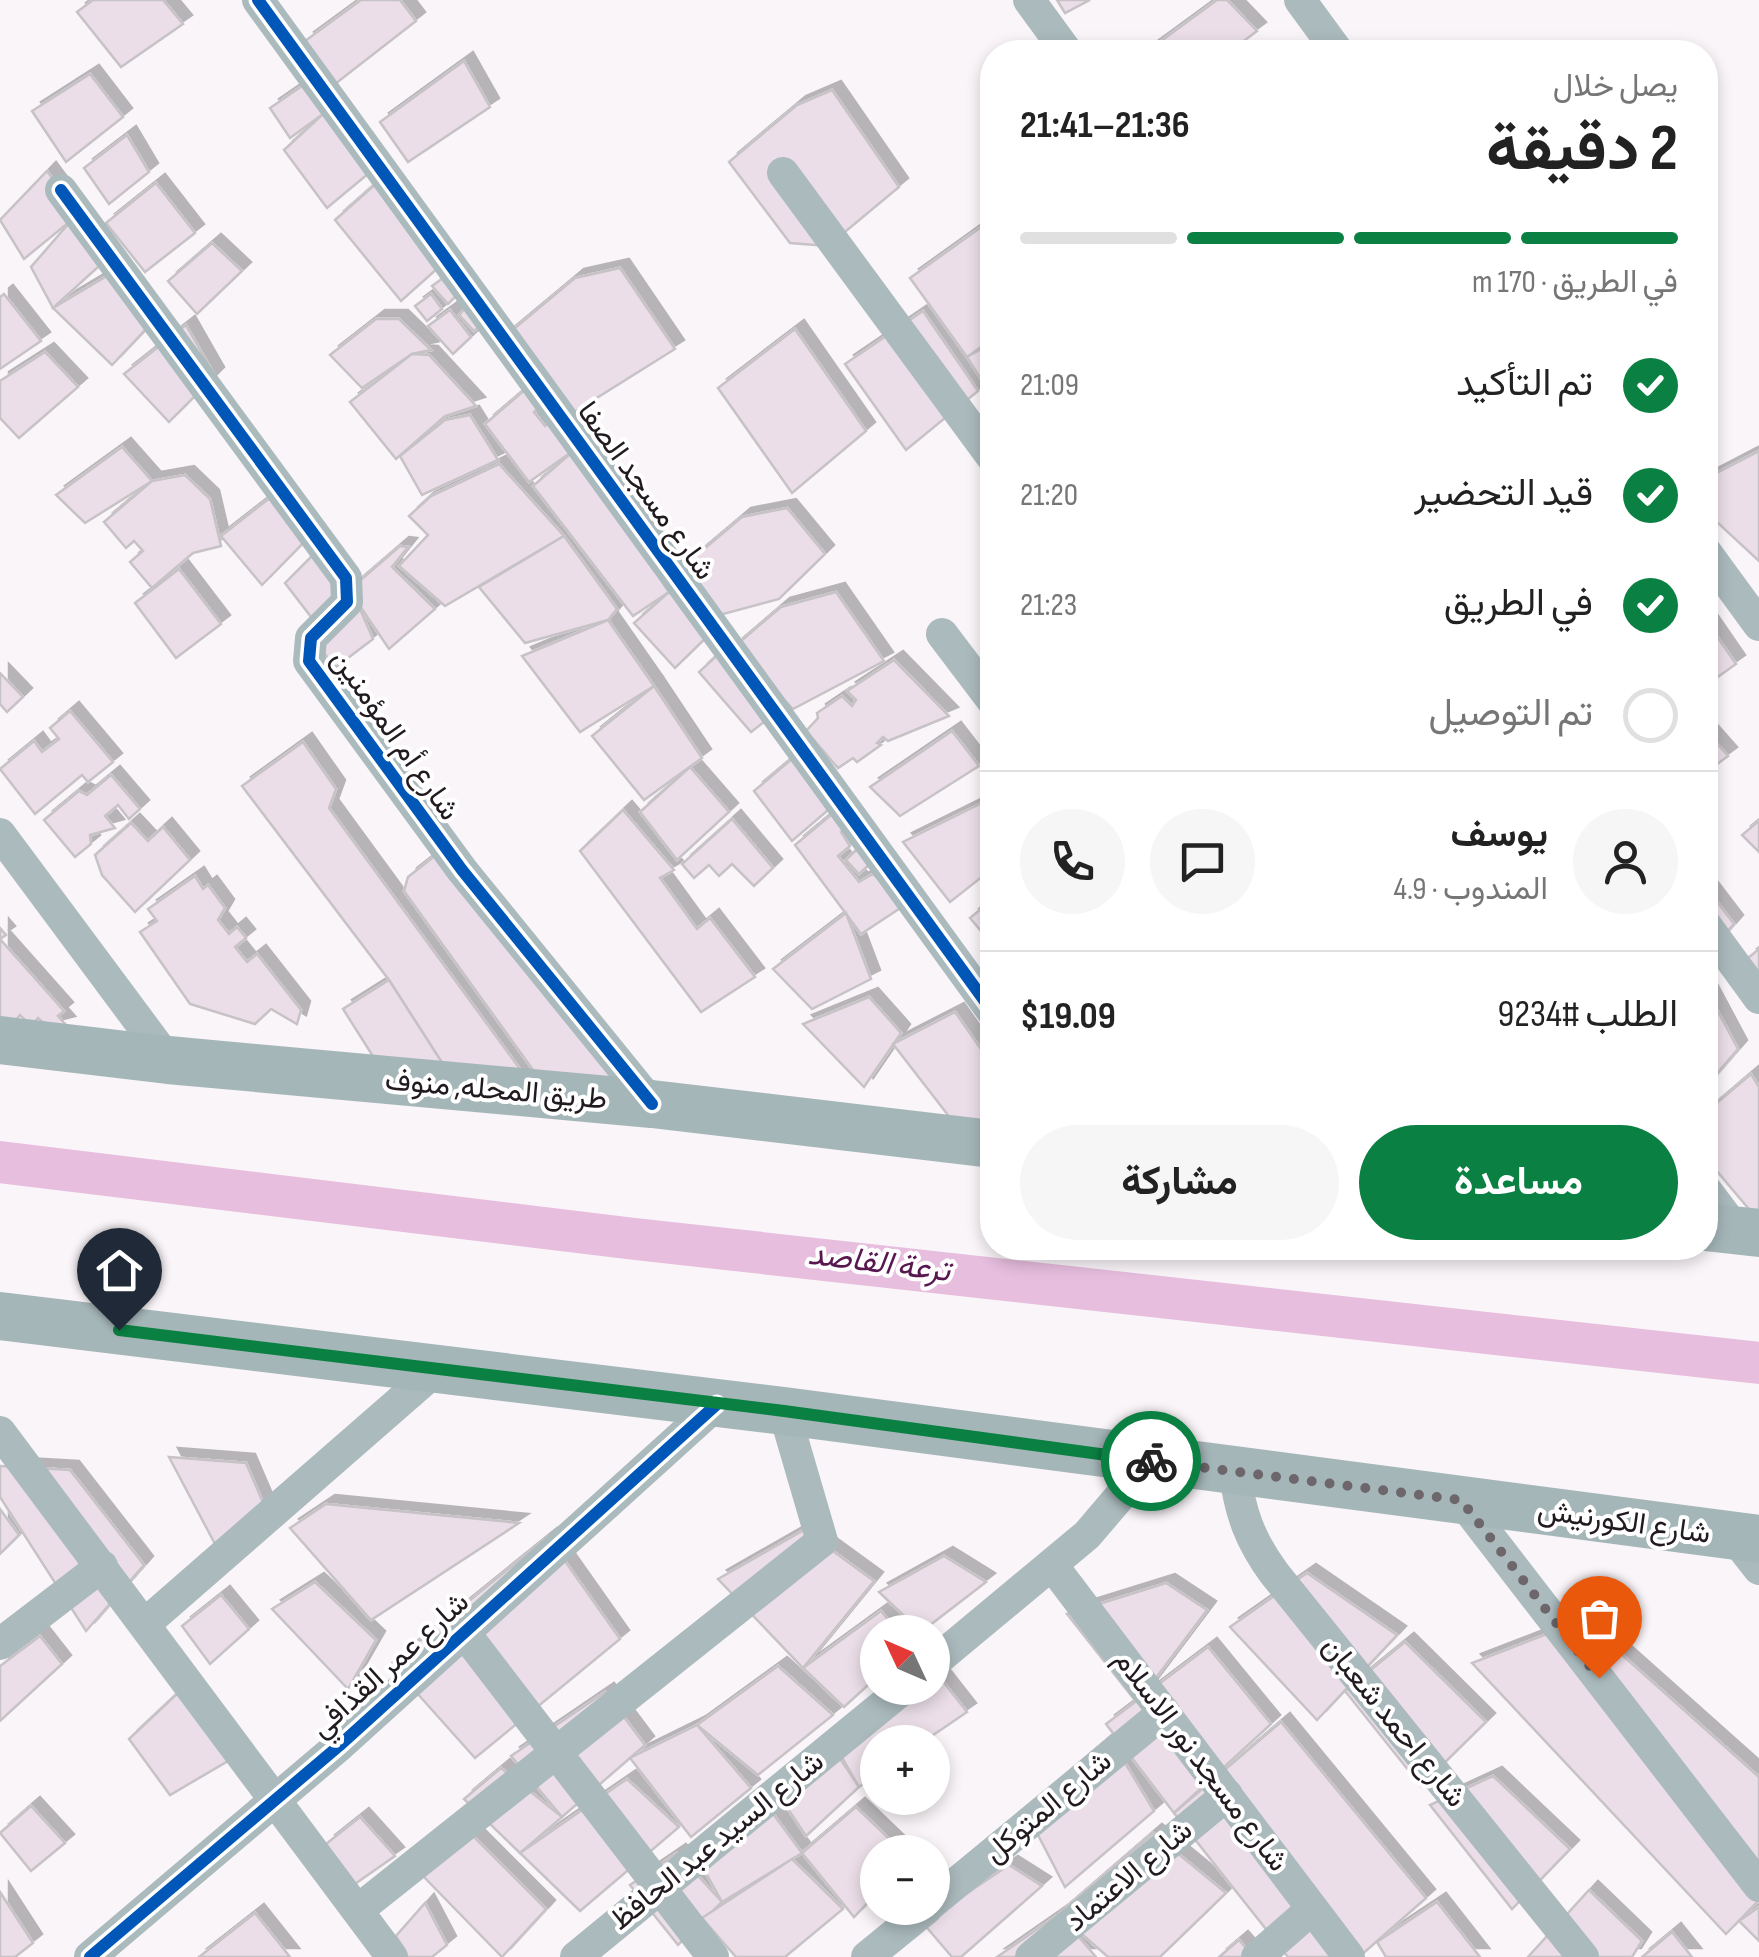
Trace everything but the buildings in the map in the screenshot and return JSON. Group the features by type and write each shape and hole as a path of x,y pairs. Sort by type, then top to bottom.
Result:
{"main road":[{"name":"طريق المحله, منوف","path":"0,1040 168,1060 652,1104 980,1143"},
{"name":"شارع الكورنيش","path":"0,1316 784,1411 1461,1500 1751,1548"}],"street":[{"name":"شارع مسجد الصفا","path":"258,0 980,995"},
{"path":"1028,0 1058,40"},
{"path":"1300,0 1329,40"},
{"path":"783,174 980,441"},
{"name":"شارع أم المؤمنين","path":"62,190 346,578 347,602 311,638 309,661 462,870 652,1104"},
{"path":"1718,569 1759,625"},
{"path":"942,634 980,684"},
{"path":"0,834 168,1060"},
{"path":"1718,942 1759,998"},
{"path":"1718,1207 1734,1230"},
{"path":"146,1623 436,1370"},
{"name":"شارع عمر القذافي","path":"90,1957 278,1800 717,1404"},
{"path":"358,1910 554,1750 822,1541 784,1411"},
{"path":"0,1432 392,1957"},
{"path":"950,1649 1052,1565 1118,1504 1150,1461"},
{"name":"شارع احمد شعبان","path":"1235,1472 1240,1512 1251,1540 1274,1573 1584,1957"},
{"path":"1461,1500 1759,1886"},
{"name":"شارع مسجد نور الاسلام","path":"1052,1565 1349,1957"},
{"path":"0,1644 102,1566"},
{"path":"463,1632 713,1957"},
{"name":"شارع السيد عبد الحافظ","path":"576,1957 883,1705"},
{"name":"شارع المتوكل","path":"950,1889 1164,1712"},
{"name":"شارع الاعتماد","path":"1031,1957 1227,1795"},
{"path":"1258,1957 1312,1909"},
{"name":"شارع المتوكل","path":"867,1957 906,1925"}],"waterway":[{"name":"ترعة القاصد","path":"0,1162 635,1239 1759,1363"}],"cycle path":[{"path":"258,0 980,994"},
{"path":"61,190 346,578 347,602 311,638 309,661 462,870 652,1104"},
{"path":"90,1957 340,1745 717,1404"}],"way so far":[{"path":"1151,1461 1461,1500 1599,1678"}],"route":[{"path":"119,1330 784,1411 1151,1461"}]}
